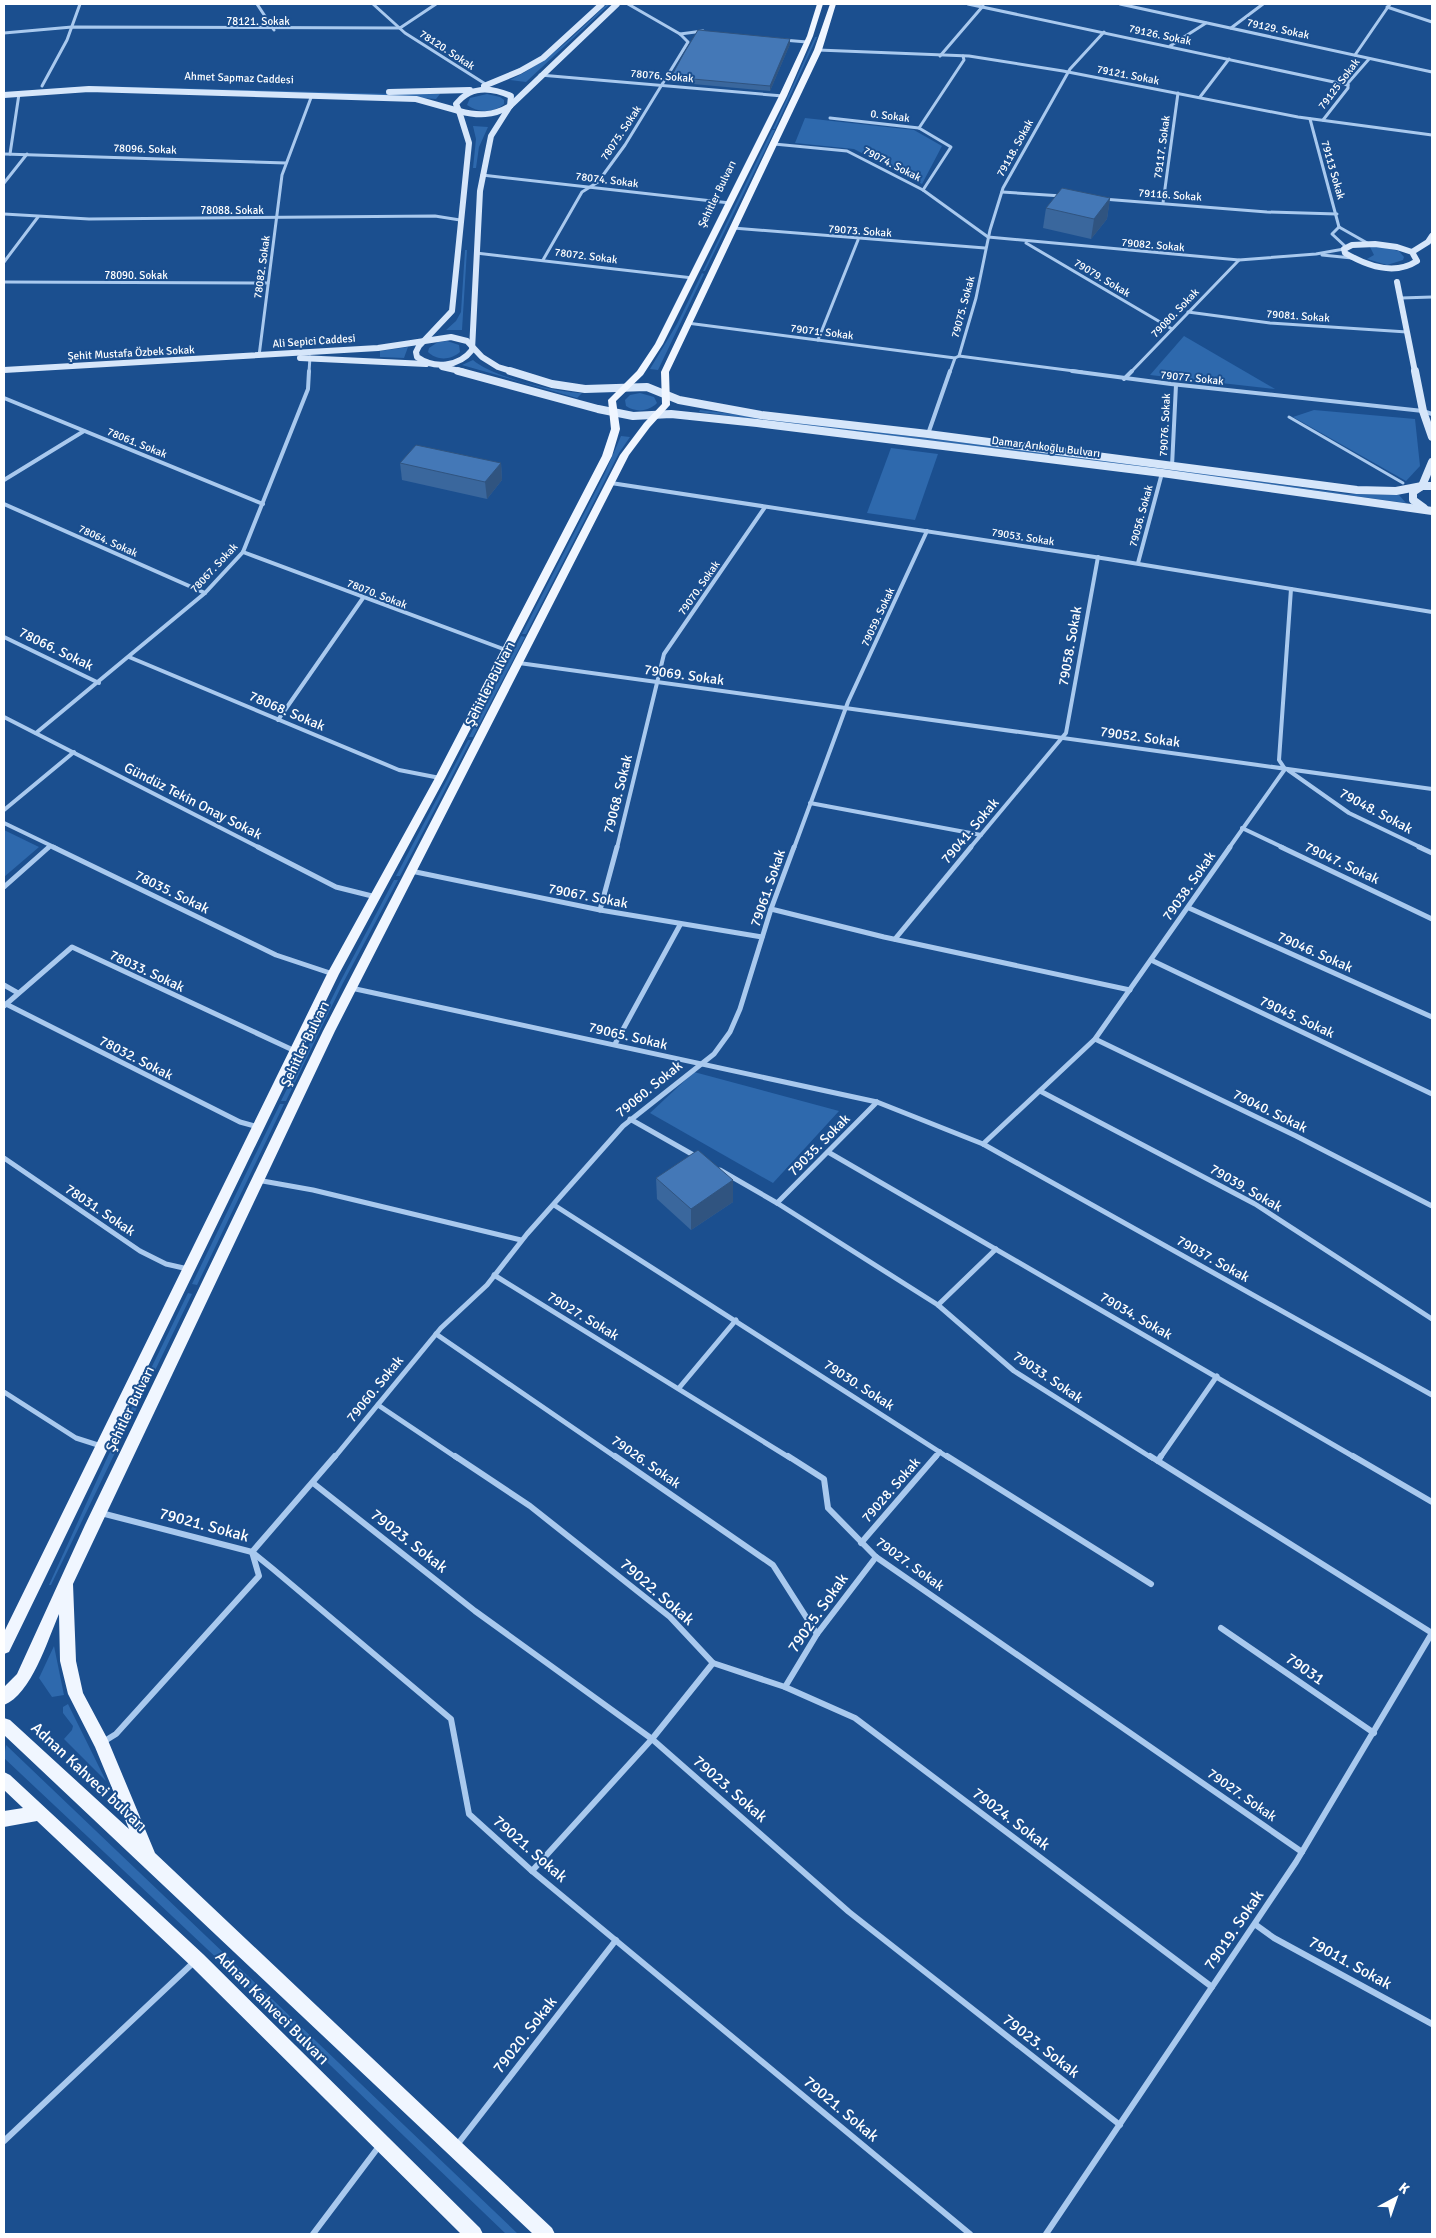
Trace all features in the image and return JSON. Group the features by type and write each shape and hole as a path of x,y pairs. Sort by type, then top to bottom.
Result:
{"main road":[{"path":"602,4 543,58 520,72 474,90 461,97 456,104 468,134 469,143 452,311 424,340 416,352 417,358 431,365 460,360 470,353 482,175 490,136 510,106 540,75 617,4"},
{"name":"Şehitler Bulvarı","path":"4,1647 333,974 440,778 607,456 611,446 615,422 612,412 612,400 645,366 659,344 783,96 808,42 820,4"},
{"path":"666,393 665,372 818,50 833,4"},
{"name":"Ahmet Sapmaz Caddesi","path":"4,89 92,84 359,92 491,89 511,96 510,106 499,113 479,116 435,102 416,100 89,89 4,95"},
{"path":"1412,252 1428,242 1432,236"},
{"path":"1397,282 1408,267 1417,261 1412,252 1391,245 1370,244 1345,248 1345,253 1352,258 1381,268 1397,269 1408,267"},
{"path":"1381,268 1397,282 1423,411 1432,437"},
{"name":"Ali Sepici Caddesi","path":"259,356 310,355 378,348 451,337 467,341 472,345"},
{"path":"472,345 482,357 498,367 552,384 585,389 624,387"},
{"name":"Ali Sepici Caddesi","path":"310,355 431,365 480,376 612,412"},
{"name":"Şehit Mustafa Özbek Sokak","path":"4,370 259,356"},
{"name":"Damar Arıkoğlu Bulvarı","path":"624,387 647,387 666,393 679,400 761,415 928,434 1357,490 1396,491 1432,486"},
{"name":"Şehitler Bulvarı","path":"4,1698 22,1678 98,1512 205,1292 256,1180 351,988 629,448 666,405 666,393"},
{"name":"Damar Arıkoğlu Bulvarı","path":"612,412 644,417 671,414 757,422 1162,473 1432,510"},
{"path":"1432,462 1422,486 1413,492 1413,500 1422,507 1432,510"},
{"path":"66,1581 65,1621 68,1661 76,1694 101,1743 148,1858"},
{"name":"Adnan Kahveci bulvarı","path":"4,1725 148,1858"},
{"path":"4,1780 40,1813"},
{"path":"4,1819 40,1813"},
{"name":"Adnan Kahveci Bulvarı","path":"40,1813 196,1960 474,2234"},
{"name":"Adnan Kahveci Bulvarı","path":"148,1858 546,2234"}],"street":[{"path":"42,86 67,40 80,4"},
{"path":"257,4 274,30"},
{"name":"78120. Sokak","path":"373,4 405,33 487,85"},
{"path":"400,28 436,4"},
{"path":"628,4 680,34 710,32"},
{"name":"79126. Sokak","path":"968,4 1348,85"},
{"name":"79129. Sokak","path":"1123,4 1432,72"},
{"path":"1231,28 1263,4"},
{"path":"1355,55 1390,4"},
{"path":"940,56 983,6"},
{"path":"1387,7 1432,22"},
{"path":"1170,46 1207,23"},
{"name":"78121. Sokak","path":"4,32 72,27 274,30 400,28"},
{"name":"79118. Sokak","path":"988,237 1002,192 1068,72 1104,32"},
{"name":"78075. Sokak","path":"543,260 582,192 598,182 625,145 662,85 688,42 680,34"},
{"path":"776,39 808,42"},
{"name":"79121. Sokak","path":"818,50 963,56 1068,72 1310,119 1432,135"},
{"path":"919,128 964,60 963,56"},
{"name":"79125 Sokak","path":"1322,120 1369,58"},
{"path":"1200,97 1229,59"},
{"name":"78076. Sokak","path":"540,75 783,96"},
{"name":"79117. Sokak","path":"1163,203 1178,93"},
{"path":"10,154 19,94"},
{"name":"78082. Sokak","path":"259,356 286,163 312,96"},
{"name":"0. Sokak","path":"830,118 919,128 952,147 924,190"},
{"name":"79113 Sokak","path":"1310,119 1337,214 1339,227 1332,234 1345,248"},
{"name":"79074. Sokak","path":"774,144 847,151 924,190 988,237"},
{"name":"78096. Sokak","path":"4,154 286,163"},
{"path":"4,183 27,154"},
{"name":"78074. Sokak","path":"482,175 730,203"},
{"path":"1002,192 1067,196"},
{"name":"79116. Sokak","path":"1097,199 1267,212 1337,214"},
{"name":"78088. Sokak","path":"4,214 88,220 435,216 460,220"},
{"path":"4,262 38,217"},
{"path":"1339,227 1357,239 1370,244"},
{"name":"79073. Sokak","path":"733,228 858,240 985,248"},
{"name":"79082. Sokak","path":"988,237 1024,242 1239,260 1316,254"},
{"name":"79075. Sokak","path":"928,434 957,357 976,298 988,237"},
{"path":"818,340 858,240"},
{"name":"79079. Sokak","path":"1024,242 1172,329"},
{"path":"1316,254 1345,248"},
{"name":"78072. Sokak","path":"476,253 693,278"},
{"path":"1316,254 1352,258"},
{"name":"79080. Sokak","path":"1124,379 1239,260"},
{"name":"78090. Sokak","path":"4,282 268,283"},
{"path":"1401,298 1432,297"},
{"name":"79081. Sokak","path":"1188,312 1270,323 1407,332"},
{"name":"79071. Sokak","path":"687,323 957,357"},
{"name":"78067. Sokak","path":"36,733 99,683 205,593 243,552 308,389 310,355"},
{"name":"79077. Sokak","path":"957,357 1124,379 1423,411 1432,414"},
{"name":"79076. Sokak","path":"1172,466 1176,385"},
{"name":"78061. Sokak","path":"4,398 263,504"},
{"path":"1289,417 1403,483"},
{"path":"4,480 84,431"},
{"name":"79056. Sokak","path":"1138,563 1162,473"},
{"name":"79053. Sokak","path":"611,483 1138,563 1432,612"},
{"name":"78064. Sokak","path":"4,504 205,593"},
{"name":"79070. Sokak","path":"657,682 664,654 765,507"},
{"name":"79059. Sokak","path":"845,710 927,531"},
{"name":"78070. Sokak","path":"243,552 506,650"},
{"name":"79058. Sokak","path":"1063,738 1066,733 1098,557"},
{"path":"1285,769 1279,760 1291,589"},
{"path":"278,720 363,598"},
{"name":"78066. Sokak","path":"4,637 99,683"},
{"name":"78068. Sokak","path":"129,657 399,770 440,778"},
{"name":"79069. Sokak","path":"519,663 845,710"},
{"name":"79068. Sokak","path":"600,910 657,682"},
{"name":"79052. Sokak","path":"845,710 1432,789"},
{"name":"79061. Sokak","path":"700,1064 714,1054 730,1032 740,1009 771,909 845,710"},
{"name":"Gündüz Tekin Onay Sokak","path":"4,717 336,887 376,897"},
{"name":"79041. Sokak","path":"895,939 1063,738"},
{"path":"4,810 74,752"},
{"name":"79038. Sokak","path":"983,1144 1096,1039 1285,769"},
{"name":"79048. Sokak","path":"1285,769 1350,813 1432,853"},
{"path":"810,803 981,835"},
{"name":"78035. Sokak","path":"4,823 276,955 333,974"},
{"name":"79047. Sokak","path":"1242,828 1432,919"},
{"path":"4,887 50,846"},
{"name":"79067. Sokak","path":"411,870 600,910 762,938"},
{"name":"79046. Sokak","path":"1189,908 1432,1017"},
{"path":"771,909 895,939 1130,990"},
{"path":"615,1044 680,925"},
{"name":"78033. Sokak","path":"5,1005 72,947 295,1051"},
{"name":"79045. Sokak","path":"1151,960 1432,1094"},
{"path":"4,986 18,993"},
{"name":"79065. Sokak","path":"351,988 877,1102 983,1144"},
{"name":"78032. Sokak","path":"5,1005 240,1122 258,1127"},
{"name":"79040. Sokak","path":"1096,1039 1296,1136 1432,1206"},
{"name":"79060. Sokak","path":"252,1552 313,1483 436,1334 494,1276 522,1240 630,1119 700,1064"},
{"name":"79039. Sokak","path":"1040,1091 1255,1204 1340,1262 1432,1318"},
{"name":"79035. Sokak","path":"777,1203 877,1102"},
{"path":"630,1119 699,1158"},
{"name":"79037. Sokak","path":"983,1144 1432,1395"},
{"name":"79034. Sokak","path":"828,1152 1218,1376 1432,1502"},
{"name":"78031. Sokak","path":"4,1158 140,1250 166,1264 188,1269"},
{"name":"79033. Sokak","path":"717,1168 777,1203 938,1305 1014,1371 1432,1633"},
{"path":"256,1180 314,1190 522,1240"},
{"name":"79030. Sokak","path":"554,1205 940,1452 1151,1584"},
{"path":"938,1305 996,1249"},
{"name":"79027. Sokak","path":"494,1276 679,1388 824,1479 828,1508 876,1557 1302,1852"},
{"path":"679,1388 736,1320"},
{"name":"79026. Sokak","path":"436,1334 773,1565 817,1634"},
{"path":"1158,1461 1218,1376"},
{"path":"5,1394 76,1438 102,1446"},
{"name":"79022. Sokak","path":"378,1405 530,1506 670,1617 713,1663"},
{"name":"79028. Sokak","path":"861,1543 940,1452"},
{"name":"79023. Sokak","path":"313,1483 475,1611 652,1739 849,1912 1120,2125"},
{"name":"79021. Sokak","path":"98,1512 252,1552 452,1719 469,1814 532,1871 970,2234"},
{"path":"101,1743 116,1734 259,1576 252,1552"},
{"name":"79025. Sokak","path":"785,1687 817,1634 876,1557"},
{"name":"79031","path":"1221,1628 1374,1733"},
{"name":"79019. Sokak","path":"1046,2234 1212,1987 1256,1925 1374,1733 1432,1633"},
{"path":"532,1871 652,1739 713,1663"},
{"name":"79024. Sokak","path":"713,1663 785,1687 855,1718 1212,1987"},
{"name":"79011. Sokak","path":"1256,1925 1274,1938 1432,2024"},
{"name":"79020. Sokak","path":"455,2147 616,1940"},
{"path":"4,2141 196,1960"},
{"path":"313,2234 382,2143"}],"shaded area":[{"path":"607,4 610,4 526,82 510,80 549,56"},
{"path":"815,37 817,37 775,129 773,129"},
{"path":"95,86 440,94 436,99 94,87 4,92"},
{"path":"487,94 500,97 504,100 504,104 496,109 486,111 471,108 467,105 470,98"},
{"path":"805,118 914,130 942,146 922,184 854,149 795,143"},
{"path":"473,126 488,127 479,147 476,168 473,168 476,139"},
{"path":"772,130 775,130 705,271 703,271"},
{"path":"1376,246 1399,251 1404,257 1403,260 1387,265 1367,259 1374,255 1370,247"},
{"path":"465,250 467,250 462,330 446,330 456,321 461,312"},
{"path":"702,273 704,274 658,370 650,369 677,324"},
{"path":"1184,336 1275,389 1150,375"},
{"path":"447,341 459,345 460,352 452,357 440,358 428,352 429,348 438,342"},
{"path":"408,347 404,358 380,357 380,351"},
{"path":"473,360 494,372 520,382 462,365"},
{"path":"527,384 556,390 582,393 577,398"},
{"path":"640,393 654,397 657,403 648,409 640,410 626,406 625,400 630,395"},
{"path":"700,410 1120,462 1348,494 1399,495 1406,503 1120,464 699,412"},
{"path":"1314,410 1415,419 1420,466 1406,481 1293,417"},
{"path":"621,436 630,437 619,453 526,634 522,634 605,473"},
{"path":"891,448 938,454 915,520 867,513"},
{"path":"521,636 525,637 473,737 469,737"},
{"path":"468,740 471,740 400,876 396,876"},
{"path":"4,830 39,847 4,877"},
{"path":"394,880 398,880 343,983 286,1101 281,1101 340,982"},
{"path":"694,1072 839,1111 773,1183 650,1113"},
{"path":"280,1104 284,1104 197,1285 192,1284"},
{"path":"188,1293 192,1294 51,1585 49,1585 108,1456"},
{"path":"54,1646 64,1695 52,1697 39,1678"},
{"path":"68,1704 106,1781 64,1739 73,1726 63,1713 63,1707"},
{"path":"6,1745 518,2234 506,2234 304,2040 4,1758"}],"building":[{"path":"698,30 790,39 770,86 671,77"},
{"path":"1062,188 1110,198 1094,219 1046,208"},
{"path":"416,445 501,463 485,482 400,463"},
{"path":"698,1150 733,1180 691,1209 656,1178"}]}
